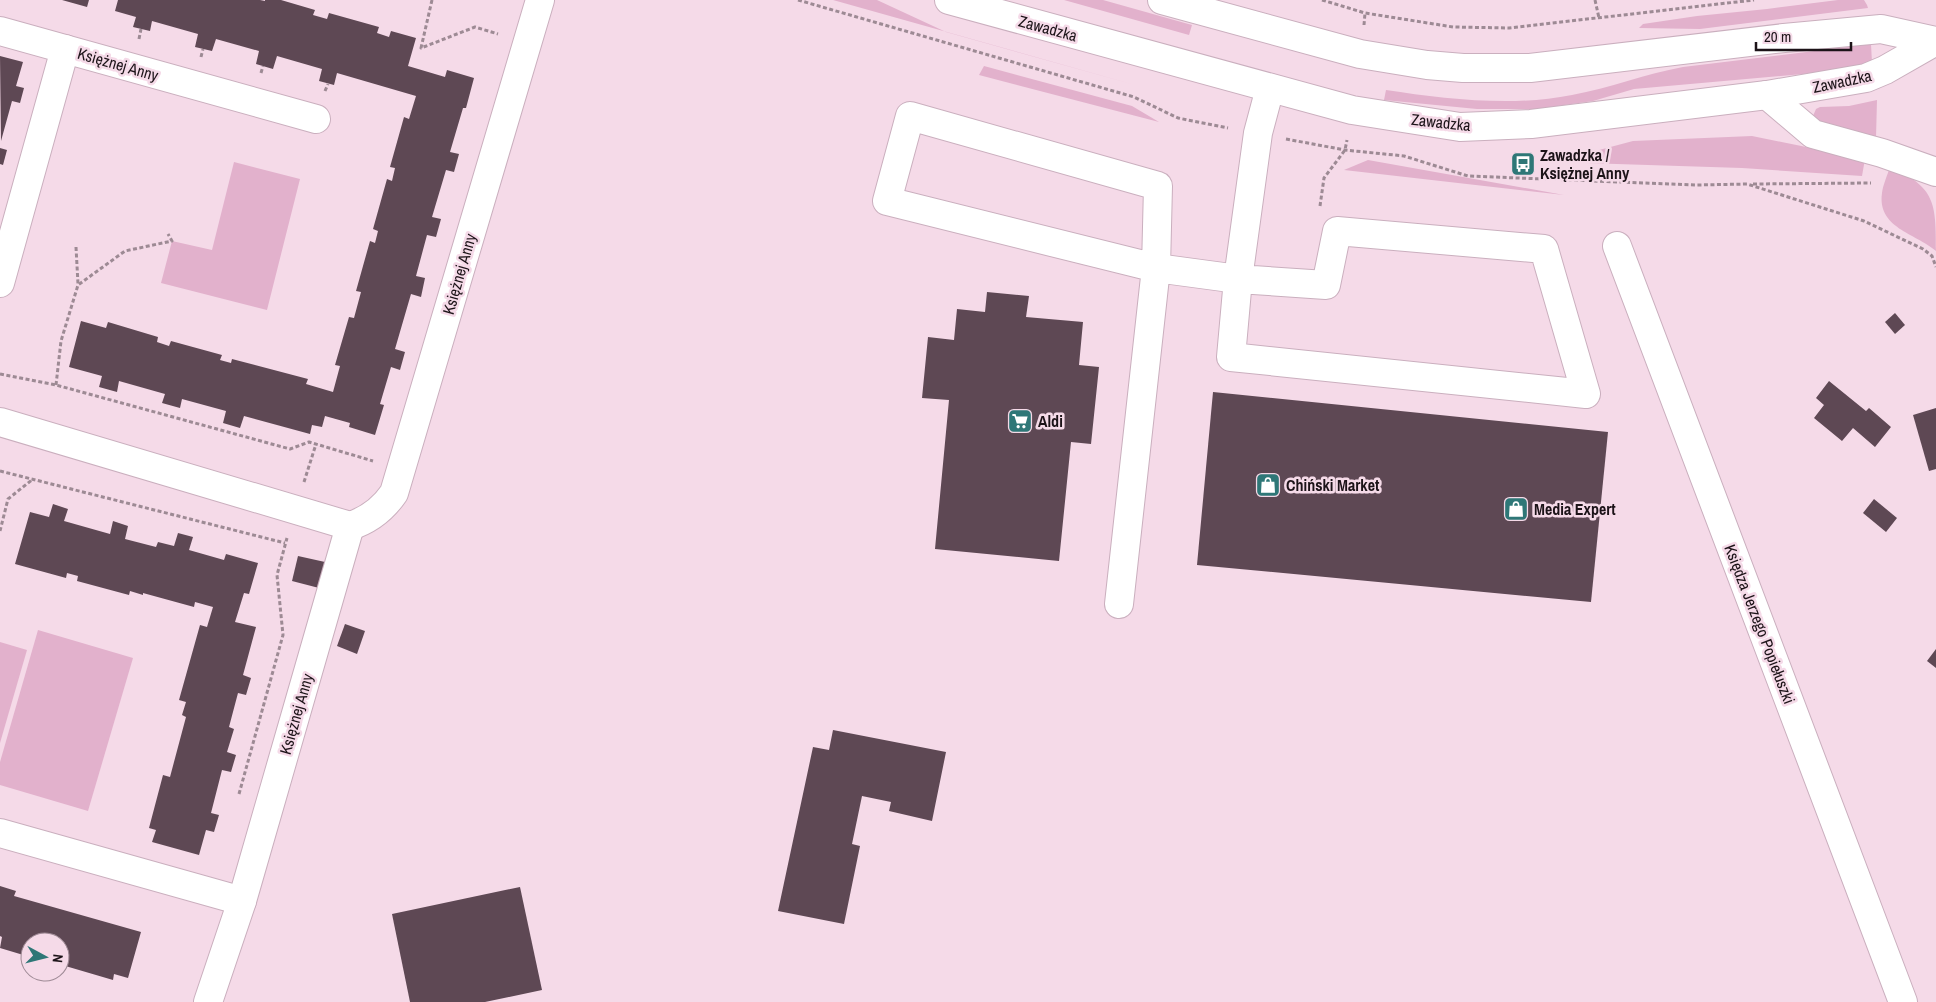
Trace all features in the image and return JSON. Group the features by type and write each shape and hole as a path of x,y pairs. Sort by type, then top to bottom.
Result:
{"street":[{"name":"Księżnej Anny","path":"208,1002 242,901 350,526 363,522 385,506 394,493 540,0"},
{"name":"Zawadzka","path":"949,0 1352,110 1460,126 1531,124 1767,95 1866,78 1885,70 1936,41"},
{"name":"Zawadzka","path":"1162,0 1360,54 1427,66 1495,69 1530,68 1784,38 1881,29 1936,41"},
{"name":"Księżnej Anny","path":"0,30 316,119"},
{"name":"Księżnej Anny","path":"0,283 65,49"},
{"path":"1119,604 1156,268 1158,186 910,116 887,201 1156,268 1238,279 1326,285 1337,231 1544,249 1586,394 1231,357 1238,279 1258,133 1270,88"},
{"path":"1767,95 1813,134 1882,153 1936,172"},
{"name":"Księdza Jerzego Popiełuszki","path":"1617,246 1903,1002"},
{"path":"0,422 350,526"},
{"path":"0,833 242,901"}],"path":[{"path":"432,0 421,48 475,27 500,35"},
{"path":"1322,0 1365,13 1453,27 1478,28 1509,28 1754,0"},
{"path":"1595,0 1599,18"},
{"path":"1360,54 1365,13"},
{"path":"138,42 141,29"},
{"path":"1320,207 1324,178 1345,150 1352,110"},
{"path":"1747,184 1877,183"},
{"path":"78,285 125,251 172,240 168,234"},
{"path":"56,385 61,341 78,285 76,247"},
{"path":"1932,256 1936,267"},
{"path":"0,374 56,385 290,449 309,442 378,463"},
{"path":"238,797 283,635 277,575 316,444"},
{"path":"0,471 285,543"},
{"path":"0,531 8,499 33,479"}],"shaded area":[{"path":"833,0 877,0 945,32"},
{"path":"1064,0 1103,0 1192,25 1189,35"},
{"path":"1838,0 1864,0 1868,8 1700,29 1639,28 1643,24 1697,16"},
{"path":"945,32 946,32 1135,85"},
{"path":"1871,44 1872,63 1847,70 1634,89 1593,101 1536,109 1477,109 1384,100 1386,90 1455,99 1526,101 1549,99 1586,92 1683,67"},
{"path":"984,66 1132,106 1159,122 979,75"},
{"path":"1877,100 1876,138 1817,124 1813,116 1816,109 1820,107 1849,106"},
{"path":"1752,136 1865,159 1862,176 1742,168 1554,162 1633,141"},
{"path":"1368,160 1564,195 1344,170"},
{"path":"234,162 300,179 267,310 161,283 172,241 212,250"},
{"path":"1890,167 1917,182 1930,199 1934,209 1936,251 1899,228 1885,214 1882,205 1882,193"},
{"path":"38,630 133,658 88,811 0,785 0,762"},
{"path":"0,642 27,650 0,743"}],"building":[{"path":"62,0 89,0 87,7"},
{"path":"118,0 281,0 315,10 313,15 327,19 329,13 379,27 377,33 389,37 391,31 416,38 408,66 445,77 447,70 474,78 466,108 463,108 450,152 459,154 454,172 446,170 432,217 441,219 436,237 427,235 416,276 425,278 421,297 411,294 395,349 405,352 400,370 391,367 380,404 384,405 375,435 349,427 350,423 325,416 322,427 312,425 310,434 244,416 240,428 223,423 226,411 182,399 180,408 162,403 165,394 119,381 117,392 99,387 102,376 69,367 81,321 106,328 108,322 158,337 157,342 169,346 171,341 222,355 220,360 231,363 232,359 308,379 306,384 333,392 340,366 335,365 349,317 354,318 361,292 356,291 370,241 375,243 378,231 373,229 387,179 392,181 395,168 390,167 404,117 409,119 416,96 337,73 334,85 319,81 322,69 277,56 273,69 256,64 259,51 216,39 212,51 195,47 198,34 152,21 150,31 133,27 136,17 115,11"},
{"path":"0,56 23,62 16,86 24,88 20,103 12,101 1,141"},
{"path":"0,148 7,150 3,165 0,164"},
{"name":"Aldi","path":"987,292 1029,296 1026,317 1083,322 1079,365 1099,367 1091,444 1071,442 1059,561 935,549 949,400 922,398 928,337 954,340 957,309 985,312"},
{"path":"1895,313 1905,325 1895,334 1885,322"},
{"path":"1829,381 1866,411 1869,408 1891,427 1875,447 1853,428 1842,441 1814,418 1824,405 1816,398"},
{"path":"1213,392 1608,432 1591,602 1197,565"},
{"path":"1936,408 1936,469 1929,471 1913,415"},
{"path":"1874,499 1897,518 1886,532 1863,513"},
{"path":"53,504 68,509 64,521 110,534 113,521 128,526 125,539 156,547 158,542 174,546 178,533 193,537 189,550 224,560 226,554 258,563 249,594 244,593 235,622 256,627 243,675 251,678 246,695 238,693 229,727 234,729 227,752 236,755 231,772 222,770 211,813 219,815 214,832 206,830 199,855 152,842 156,830 149,828 163,775 170,777 186,717 182,715 186,702 179,700 200,625 207,627 213,607 195,602 194,607 130,591 129,595 77,581 78,576 67,573 66,578 15,564 30,512 49,517"},
{"path":"298,556 325,562 319,588 292,581"},
{"path":"345,624 365,631 357,654 337,646"},
{"path":"1936,649 1936,668 1927,661"},
{"path":"833,730 946,752 932,821 889,811 891,802 862,796 852,844 860,846 844,924 778,911 813,747 829,750"},
{"path":"0,886 16,891 14,896 141,932 128,978 114,974 113,980 70,967 70,932 20,932 20,954 0,948 2,937 0,936"},
{"path":"520,887 542,990 485,1002 410,1002 392,914"}],"place":[{"name":"Zawadzka / Księżnej Anny","path":"1523,164"},
{"name":"Aldi","path":"1020,421"},
{"name":"Chiński Market","path":"1268,485"},
{"name":"Media Expert","path":"1516,509"}]}
